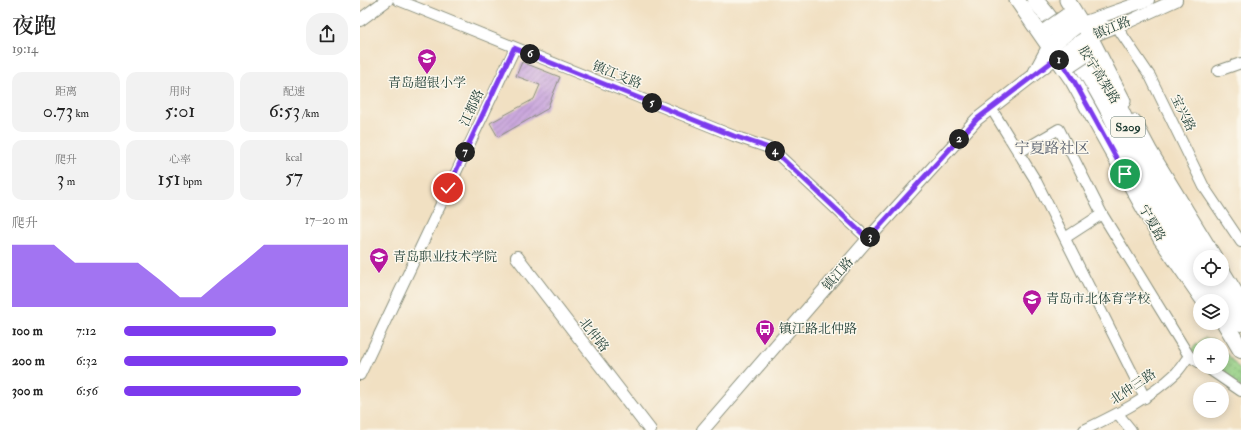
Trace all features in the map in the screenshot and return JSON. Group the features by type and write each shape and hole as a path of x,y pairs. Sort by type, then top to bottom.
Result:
{"highway":[{"name":"胶宁高架路","path":"1035,0 1044,10 1078,60 1106,107 1145,187 1208,294"},
{"name":"胶宁高架路","path":"1049,0 1087,54 1117,103 1155,184 1195,250"},
{"path":"1229,325 1241,350"}],"main road":[{"name":"宁夏路","path":"1017,0 1056,49 1161,239 1199,294"},
{"path":"1056,49 1072,14"},
{"path":"1072,14 1091,45 1150,152 1210,250"},
{"name":"镇江路","path":"1056,49 1091,45"},
{"path":"1229,282 1241,302"}],"street":[{"path":"360,20 387,0"},
{"name":"镇江支路","path":"398,0 734,136 772,149 868,239"},
{"name":"镇江路","path":"1072,14 1148,0"},
{"name":"镇江路","path":"1091,45 1117,26 1176,0"},
{"path":"1072,14 1117,26"},
{"name":"宝兴路","path":"1117,26 1150,76 1204,186 1241,242"},
{"name":"江都路","path":"360,374 514,48"},
{"name":"镇江路","path":"703,430 868,239 977,119 1033,76 1056,49"},
{"path":"1218,71 1241,63"},
{"path":"991,108 1036,181 1145,398"},
{"path":"1018,153 1059,129 1102,214 1190,356 1193,358"},
{"path":"1065,238 1102,214"},
{"name":"北仲路","path":"516,258 650,430"},
{"name":"北仲三路","path":"1084,430 1118,414 1145,398 1177,372 1190,356"},
{"path":"1216,374 1241,391"},
{"path":"1118,414 1131,430"}],"green space":[{"path":"1229,356 1241,371 1241,388 1222,374 1229,374"}],"building":[{"path":"522,62 560,77 547,109 498,137 490,123 534,99 540,85 516,76"}],"place":[{"name":"青岛超银小学","path":"427,75"},
{"name":"青岛职业技术学院","path":"379,274"},
{"name":"青岛市北体育学校","path":"1032,316"},
{"name":"镇江路北仲路","path":"765,346"}],"district":[{"name":"宁夏路社区","path":"1052,148"}],"route":[{"path":"448,188 514,48 734,136 772,149 868,239 977,119 1058,57 1074,81 1125,174"}]}
